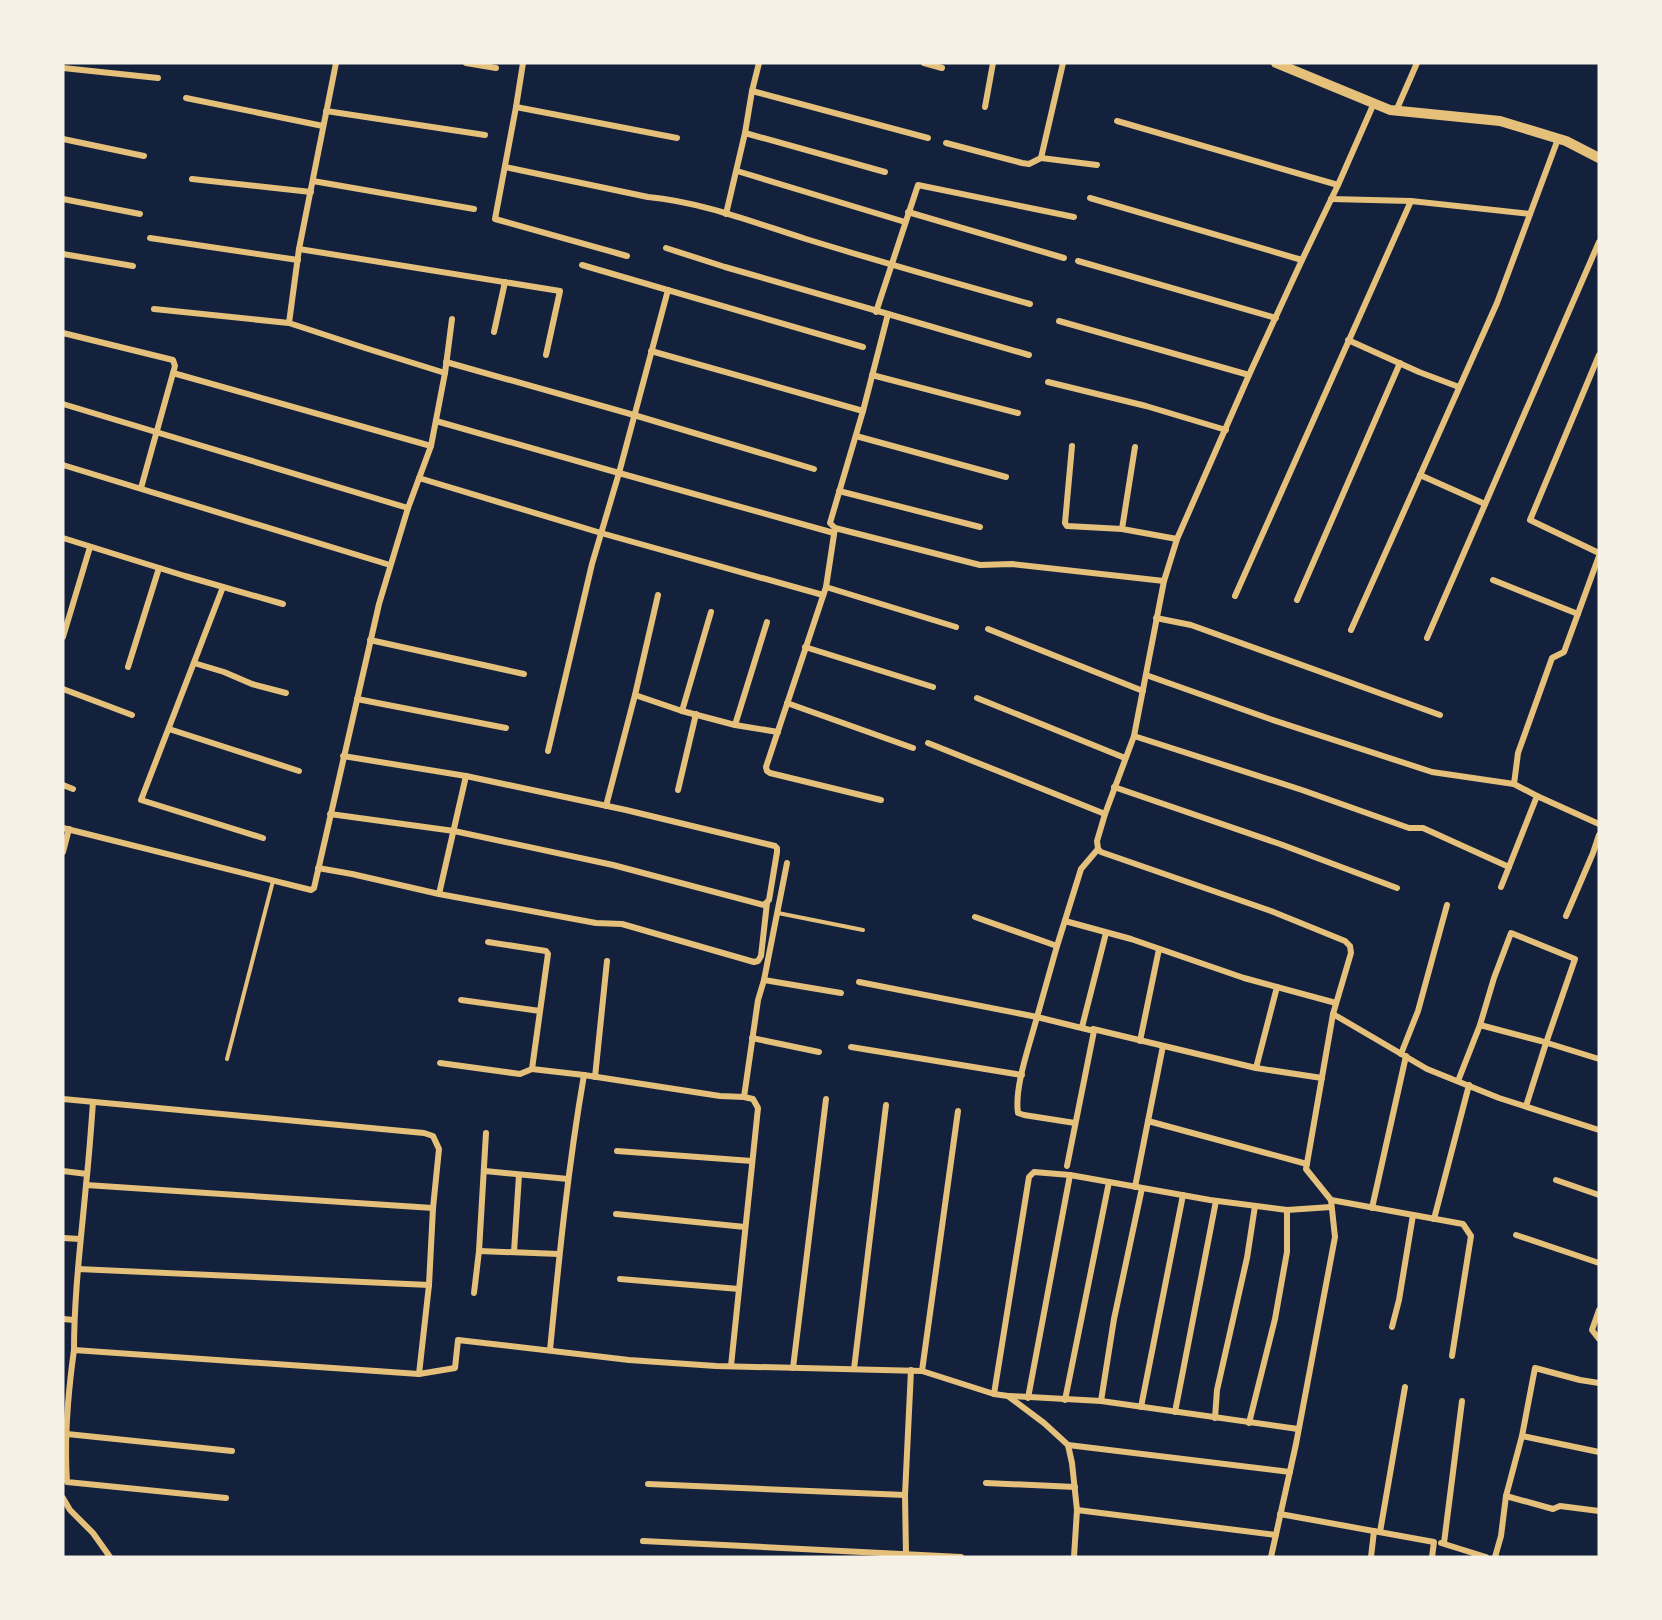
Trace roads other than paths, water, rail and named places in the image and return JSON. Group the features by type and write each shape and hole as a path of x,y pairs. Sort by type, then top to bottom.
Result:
{"street":[{"path":"289,323 299,249 336,63"},
{"path":"466,63 496,68"},
{"path":"523,63 495,220 627,256"},
{"path":"726,214 746,133 759,63"},
{"path":"924,63 942,68"},
{"path":"985,107 993,63"},
{"path":"1041,158 1063,63"},
{"path":"1276,63 1390,110 1500,121 1558,139 1599,158"},
{"path":"1396,111 1417,63"},
{"path":"63,68 158,78"},
{"path":"752,91 928,138"},
{"path":"186,98 323,126"},
{"path":"1271,1557 1290,1472 1335,1237 1331,1204 1306,1169 1333,1014 1351,953 1350,946 1345,941 1271,911 1101,852 1097,841 1134,736 1164,581 1177,539 1249,375 1374,103"},
{"path":"516,107 677,138"},
{"path":"326,111 485,135"},
{"path":"1118,121 1338,185"},
{"path":"746,133 885,172"},
{"path":"63,138 144,156"},
{"path":"1352,630 1497,303 1558,139"},
{"path":"946,143 1022,163 1029,164 1041,158 1097,165"},
{"path":"505,167 648,197 669,199 1030,304"},
{"path":"737,171 905,222"},
{"path":"192,179 310,192"},
{"path":"313,181 474,209"},
{"path":"876,312 918,185 1074,217"},
{"path":"1090,198 1302,260"},
{"path":"63,199 140,214"},
{"path":"1331,199 1411,201 1530,214"},
{"path":"1235,596 1411,201"},
{"path":"908,212 1064,258"},
{"path":"150,238 298,260"},
{"path":"1427,638 1599,242"},
{"path":"666,248 1029,356"},
{"path":"299,249 560,291 546,356"},
{"path":"63,254 133,266"},
{"path":"1078,261 1276,318"},
{"path":"582,264 863,347"},
{"path":"494,332 505,282"},
{"path":"548,752 592,564 668,290"},
{"path":"154,309 289,323 445,373"},
{"path":"881,800 770,772 766,767 826,587 834,530 830,523 863,411 888,314"},
{"path":"63,852 66,829 313,889 370,640 390,565 431,446 445,373 452,319"},
{"path":"1059,321 1249,375"},
{"path":"63,333 173,360 175,366 141,488"},
{"path":"1348,340 1459,387"},
{"path":"651,351 863,411"},
{"path":"1514,784 1518,753 1552,658 1564,652 1599,554 1530,520 1596,369 1599,355"},
{"path":"446,362 814,469"},
{"path":"1297,600 1400,363"},
{"path":"173,373 431,446"},
{"path":"872,375 1018,413"},
{"path":"1048,382 1146,406 1226,430"},
{"path":"63,405 408,508"},
{"path":"435,421 834,530 980,565 1012,564 1164,581"},
{"path":"856,436 1006,477"},
{"path":"1072,446 1065,523 1067,526 1122,529 1177,539"},
{"path":"1122,529 1135,447"},
{"path":"63,465 390,565"},
{"path":"1420,475 1485,504"},
{"path":"419,478 601,534 823,595"},
{"path":"839,491 980,527"},
{"path":"63,538 284,604"},
{"path":"63,637 90,547"},
{"path":"128,667 159,568"},
{"path":"1493,580 1578,614"},
{"path":"223,586 141,800 263,838"},
{"path":"826,587 956,627"},
{"path":"606,806 658,595"},
{"path":"682,711 711,612"},
{"path":"1156,618 1191,625 1440,715"},
{"path":"735,725 767,622"},
{"path":"988,629 1143,691"},
{"path":"370,640 524,674"},
{"path":"805,647 933,687"},
{"path":"194,663 252,684 286,693"},
{"path":"1146,675 1269,719 1432,772 1514,784 1599,824"},
{"path":"63,689 132,715"},
{"path":"635,695 682,711 735,725 778,732"},
{"path":"977,698 1125,758"},
{"path":"357,699 507,728"},
{"path":"787,703 913,748"},
{"path":"678,790 696,714"},
{"path":"168,729 299,771"},
{"path":"1134,736 1302,790 1409,828 1423,828 1509,867"},
{"path":"928,742 1105,814"},
{"path":"318,868 596,924 622,924 754,962 758,961 761,956 767,903 777,852 775,846 466,776 343,756"},
{"path":"439,894 466,776"},
{"path":"63,785 74,789"},
{"path":"1114,788 1280,844 1397,888"},
{"path":"1501,888 1537,796"},
{"path":"330,814 453,831 613,865 764,905 767,903"},
{"path":"1566,916 1599,835"},
{"path":"1075,1123 1024,1115 1018,1113 1017,1105 1037,1017 1081,869 1098,849"},
{"path":"744,1097 758,1000 788,863"},
{"path":"1372,1208 1404,1055 1447,905"},
{"path":"975,917 1057,946"},
{"path":"1065,921 1131,939 1244,978 1336,1003"},
{"path":"1082,1027 1106,933"},
{"path":"1458,1081 1480,1025 1511,933 1575,960 1526,1106"},
{"path":"488,942 546,951 548,954 532,1069"},
{"path":"1140,1041 1159,949"},
{"path":"594,1077 607,961"},
{"path":"764,980 841,993"},
{"path":"860,982 1093,1029 1256,1068 1322,1078"},
{"path":"1256,1068 1277,987"},
{"path":"461,1000 540,1011"},
{"path":"1333,1014 1427,1069 1599,1130"},
{"path":"1480,1025 1599,1059"},
{"path":"1067,1166 1093,1029"},
{"path":"752,1038 819,1052"},
{"path":"1135,1186 1163,1046"},
{"path":"851,1047 1022,1075"},
{"path":"440,1064 520,1074 532,1069 753,1099 758,1108 731,1366"},
{"path":"550,1350 568,1179 584,1076"},
{"path":"1434,1219 1469,1085"},
{"path":"793,1368 826,1099"},
{"path":"63,1100 424,1133 433,1136 439,1149 429,1285 419,1374"},
{"path":"93,1102 87,1185 80,1239 74,1350 66,1392 67,1482 226,1498"},
{"path":"854,1369 886,1105"},
{"path":"922,1371 958,1112"},
{"path":"1148,1121 1307,1164"},
{"path":"474,1293 485,1171 486,1133"},
{"path":"617,1151 752,1161"},
{"path":"485,1171 568,1179"},
{"path":"63,1172 87,1174"},
{"path":"994,1394 1029,1177 1034,1172 1070,1174 1216,1201 1287,1210 1331,1204 1372,1208 1463,1224 1471,1236 1452,1356"},
{"path":"514,1252 519,1174"},
{"path":"1028,1398 1070,1174"},
{"path":"1556,1180 1599,1195"},
{"path":"1065,1400 1110,1182"},
{"path":"87,1185 433,1208"},
{"path":"1101,1401 1114,1319 1142,1188"},
{"path":"1141,1407 1183,1195"},
{"path":"1175,1412 1216,1201"},
{"path":"1215,1418 1217,1390 1255,1206"},
{"path":"1249,1422 1275,1319 1287,1252 1287,1210"},
{"path":"616,1214 745,1227"},
{"path":"1392,1327 1399,1300 1413,1215"},
{"path":"1515,1235 1599,1263"},
{"path":"63,1238 80,1239"},
{"path":"479,1251 559,1254"},
{"path":"78,1269 429,1285"},
{"path":"620,1279 739,1289"},
{"path":"1599,1310 1592,1330 1599,1340"},
{"path":"63,1319 74,1320"},
{"path":"74,1350 419,1374 455,1368 458,1340 629,1360 731,1366 922,1371 994,1394 1101,1401 1298,1429"},
{"path":"1496,1557 1506,1496 1522,1436 1535,1368 1599,1383"},
{"path":"906,1555 905,1495 911,1370"},
{"path":"1371,1557 1405,1387"},
{"path":"1008,1396 1044,1423 1068,1445 1077,1510 1074,1557"},
{"path":"1444,1543 1462,1401"},
{"path":"67,1434 232,1451"},
{"path":"1522,1436 1599,1452"},
{"path":"1068,1445 1290,1472"},
{"path":"986,1483 1075,1487"},
{"path":"648,1484 905,1495"},
{"path":"1506,1496 1553,1509 1560,1506 1599,1511"},
{"path":"63,1498 70,1510 93,1533 110,1557"},
{"path":"1077,1510 1276,1535"},
{"path":"1280,1514 1444,1543 1486,1557"},
{"path":"643,1541 961,1557"},
{"path":"1432,1557 1434,1542"}],"lane":[{"path":"227,1059 273,880"},
{"path":"778,913 862,930"}]}
